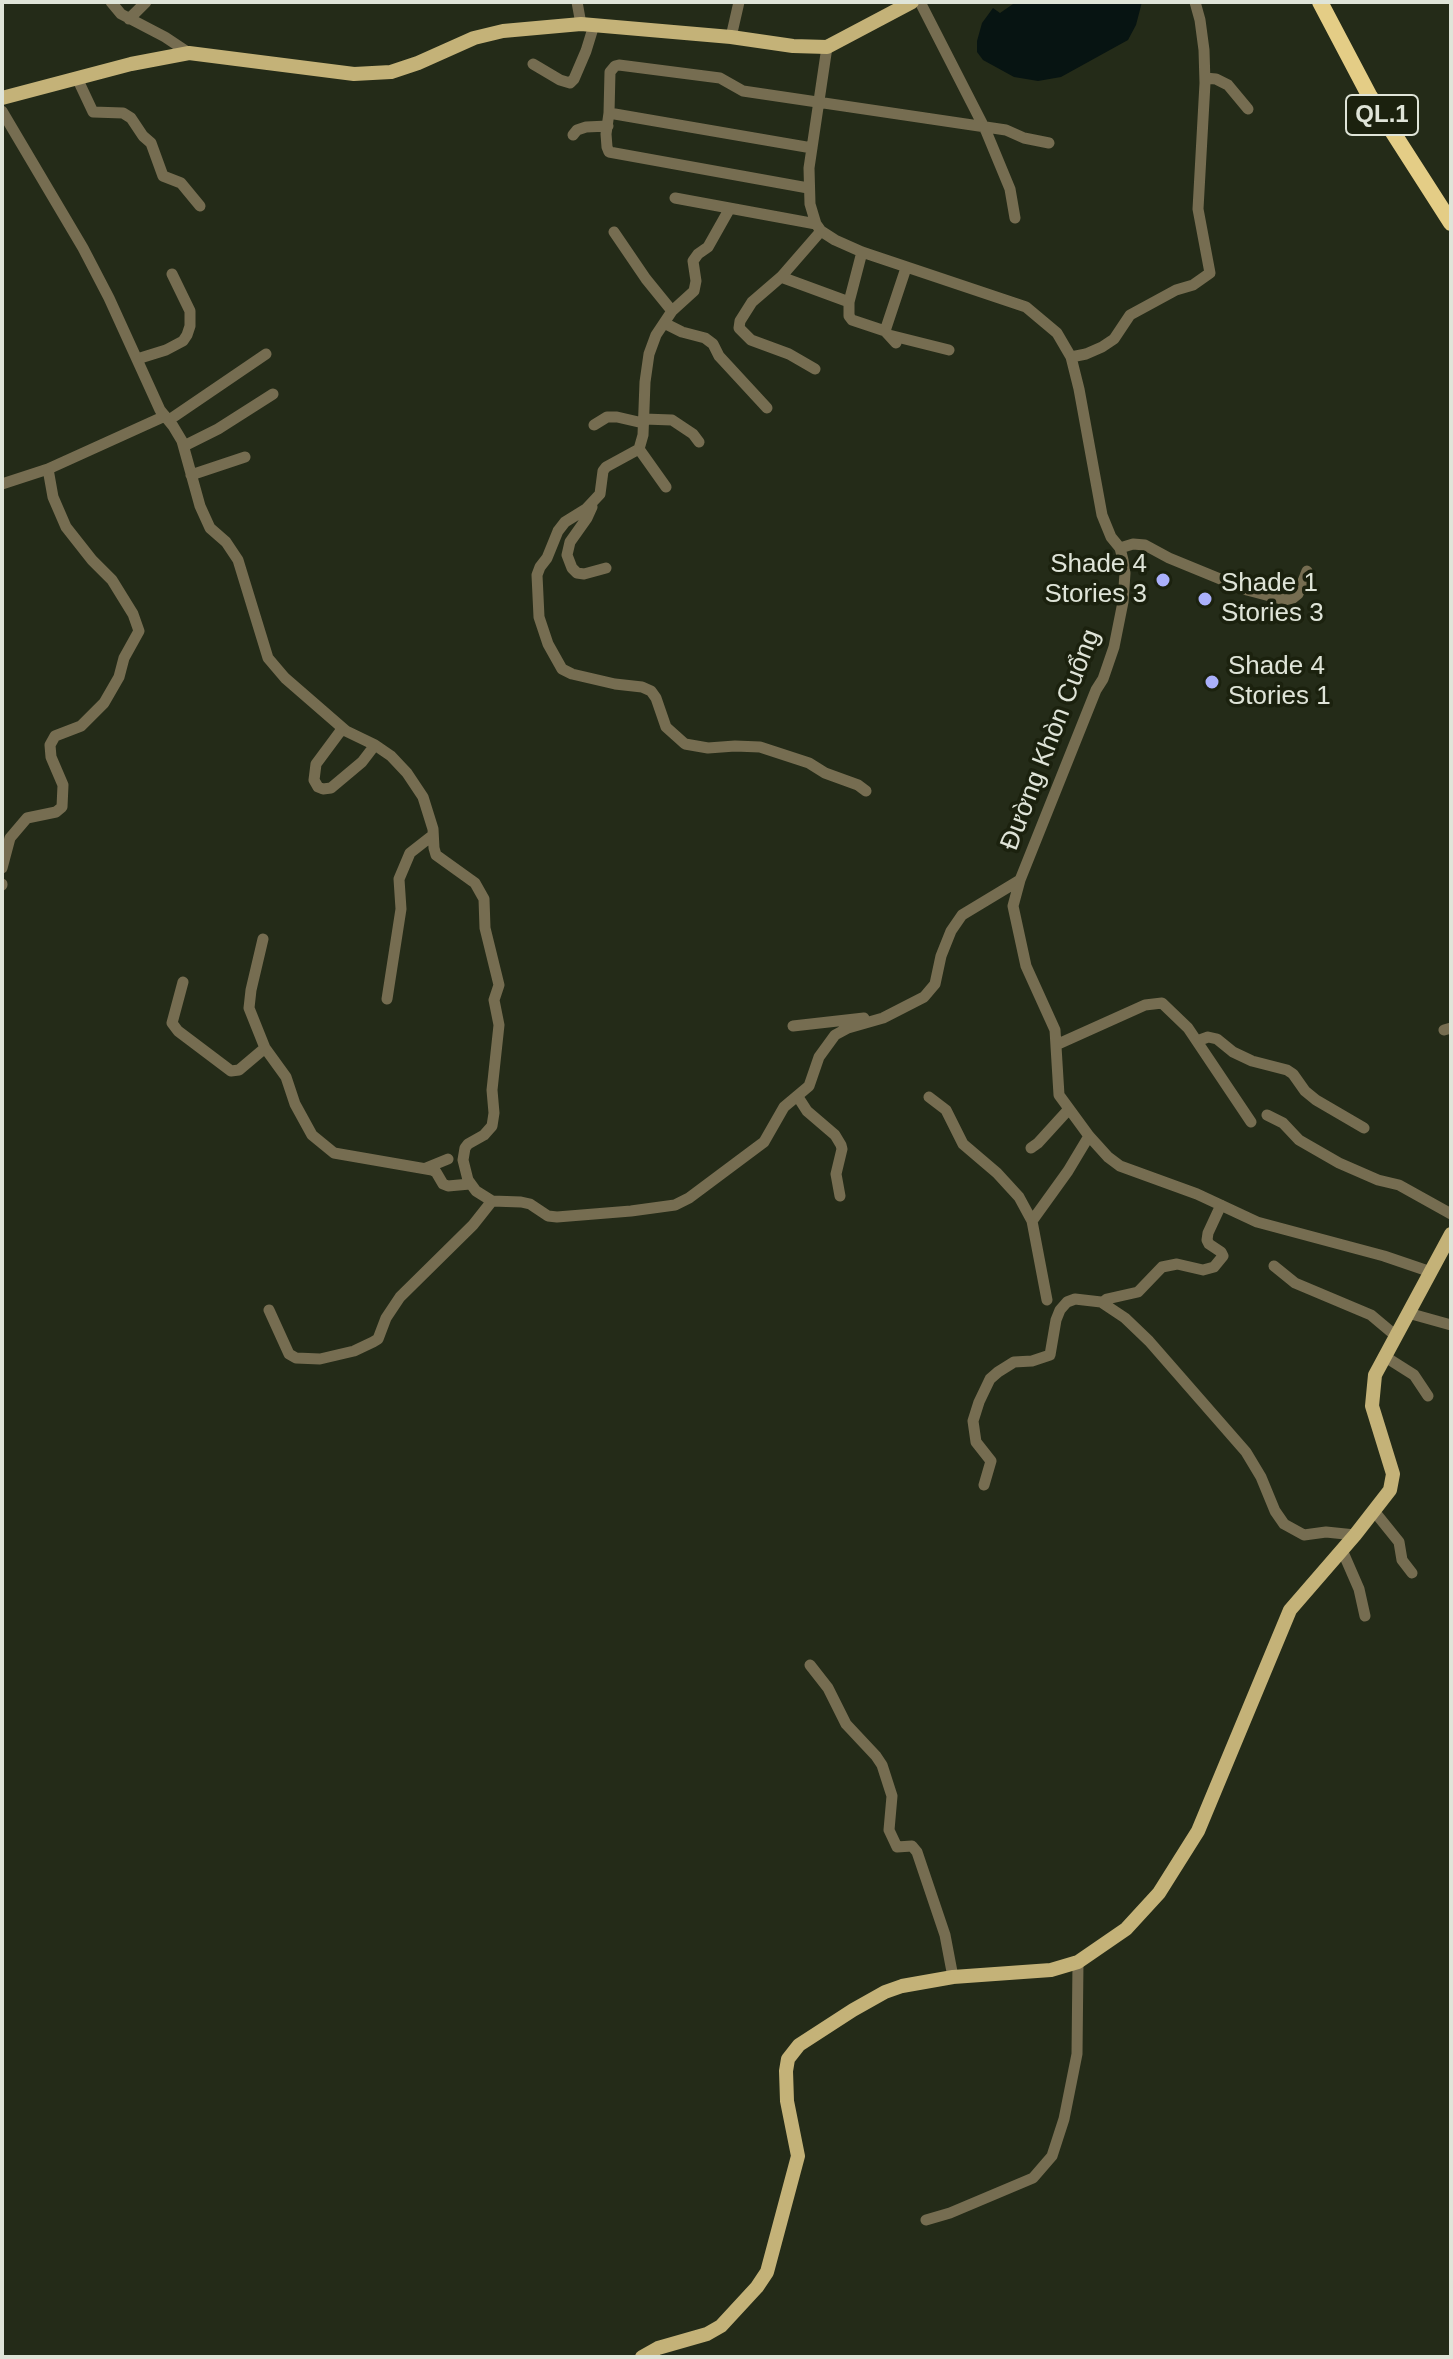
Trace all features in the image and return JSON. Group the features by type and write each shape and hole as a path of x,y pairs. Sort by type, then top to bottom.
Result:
{"highway":[{"name":"QL.1","path":"1320,2 1369,95 1451,223"}],"main road":[{"path":"7,97 189,53 354,74 391,72 474,38 503,31 588,25 827,47 912,2"},
{"path":"642,2357 658,2348 707,2334 721,2326 767,2272 798,2156 787,2092 787,2064 795,2050 853,2010 885,1992 910,1984 953,1977 1051,1970 1078,1962 1126,1929 1154,1899 1198,1831 1290,1610 1390,1490 1393,1479 1372,1406 1373,1382 1451,1234"}],"street":[{"path":"111,2 121,14 189,53"},
{"path":"129,19 146,2"},
{"path":"533,64 560,80 570,83 574,79 586,51 588,25 577,2"},
{"path":"731,37 739,2"},
{"path":"920,2 984,127 1010,189 1015,218"},
{"path":"1071,357 1102,347 1114,339 1130,315 1176,290 1193,285 1210,273 1198,209 1205,78 1202,35 1195,2"},
{"path":"815,369 789,354 751,340 739,328 752,302 781,277 818,227 808,188 827,47"},
{"path":"808,188 609,152 610,72 619,65 720,78 743,91 1006,130 1024,138 1049,143"},
{"path":"77,78 93,112 123,113 131,118 151,143 163,176 181,183 200,206"},
{"path":"1205,78 1228,85 1248,109"},
{"path":"2,111 83,248 160,410 184,446 200,506 210,528 226,542 238,560 268,658 285,678 342,729 375,745 407,773 423,797 433,829 436,855 475,883 484,899 485,928 499,985 494,1000 499,1025 492,1090 494,1113 492,1126 468,1144 463,1160 470,1184 492,1201 530,1204 548,1216 557,1217 675,1205 689,1198 766,1139 784,1107 809,1086 819,1057 835,1035 848,1028 876,1021 924,997 935,984 941,956 951,931 962,915 1020,880"},
{"path":"573,135 577,130 608,120 812,148"},
{"name":"Đường Khòn Cuổng","path":"675,198 818,227 835,240 862,252 1026,307 1057,333 1071,357 1102,515 1111,537 1120,548 1125,573 1114,647 1020,880 1013,906 1026,966 1055,1030 1059,1095 1089,1136 1120,1166 1197,1194 1257,1222 1431,1272"},
{"path":"606,568 577,573 567,555 570,542 600,494 603,471 639,449 643,435 649,354 672,311 694,291 693,261 708,247 730,208"},
{"path":"614,232 672,311"},
{"path":"862,252 849,302 852,320 890,336 949,350"},
{"path":"890,336 906,268"},
{"path":"137,359 166,350 183,341 187,335 190,311 172,274"},
{"path":"781,277 849,302"},
{"path":"664,323 713,344 719,356 767,408"},
{"path":"2,484 48,469 167,418 266,354"},
{"path":"184,446 218,429 273,394"},
{"path":"594,425 607,417 672,420 693,434 699,442"},
{"path":"639,449 666,487"},
{"path":"191,475 245,457"},
{"path":"2,868 10,838 27,818 56,812 62,807 63,785 51,757 50,745 55,736 81,726 104,703 139,631 133,614 112,580 66,527 53,497 48,469"},
{"path":"593,503 565,522 537,575 539,617 548,644 562,669 651,691 666,727 685,744 708,748 760,747 809,763 866,791"},
{"path":"1120,548 1133,544 1145,545 1247,590 1285,600 1298,594 1307,571"},
{"path":"342,729 316,764 314,780 318,787 331,788 362,762 375,745"},
{"path":"387,999 401,909 399,879 410,853 433,835"},
{"path":"263,939 249,1008 265,1048 286,1077 295,1104 312,1135 325,1147 344,1156 424,1168 436,1172 439,1180 448,1186 470,1184"},
{"path":"183,982 172,1023 178,1031 231,1071 239,1070 265,1048"},
{"path":"1056,1045 1154,1002 1162,1003 1188,1028 1251,1122"},
{"path":"793,1026 867,1018 876,1021"},
{"path":"1197,1041 1215,1038 1252,1061 1287,1070 1316,1100 1364,1128"},
{"path":"798,1097 807,1111 835,1135 841,1145 836,1174 840,1196"},
{"path":"929,1097 946,1110 963,1144 1019,1197 1032,1221 1047,1300"},
{"path":"1031,1148 1069,1109"},
{"path":"1267,1115 1283,1123 1299,1140 1339,1163 1378,1180 1399,1185 1451,1214"},
{"path":"1032,1221 1089,1136"},
{"path":"424,1168 448,1159"},
{"path":"269,1310 289,1354 296,1358 320,1359 354,1351 373,1342 378,1339 386,1318 400,1297 473,1225 492,1201"},
{"path":"1103,1302 1138,1292 1162,1267 1177,1264 1203,1270 1214,1267 1223,1256 1207,1240 1221,1205"},
{"path":"1274,1266 1295,1283 1371,1315 1396,1336"},
{"path":"984,1485 991,1461 976,1442 973,1421 990,1379 1014,1362 1032,1361 1050,1355 1056,1320 1067,1302 1075,1299 1103,1302 1149,1341 1246,1452 1284,1524 1304,1535 1326,1532 1355,1535"},
{"path":"1408,1313 1451,1325"},
{"path":"1384,1356 1414,1375 1428,1396"},
{"path":"1374,1511 1399,1542 1402,1560 1412,1573"},
{"path":"1342,1550 1359,1589 1365,1616"},
{"path":"810,1665 833,1697 846,1724 882,1765 892,1796 889,1830 897,1847 912,1846 917,1852 945,1935 953,1977"},
{"path":"926,2220 1033,2178 1052,2156 1061,2133 1075,2072 1079,2028 1078,1962"}],"shaded area":[{"path":"1016,2 1142,2 1128,40 1061,77 1038,81 1014,77 983,60 977,52 982,23 993,8 1000,13"}],"place":[{"name":"Shade 4 Stories 3","path":"1163,580"},
{"name":"Shade 1 Stories 3","path":"1205,599"},
{"name":"Shade 4 Stories 1","path":"1212,682"}]}
